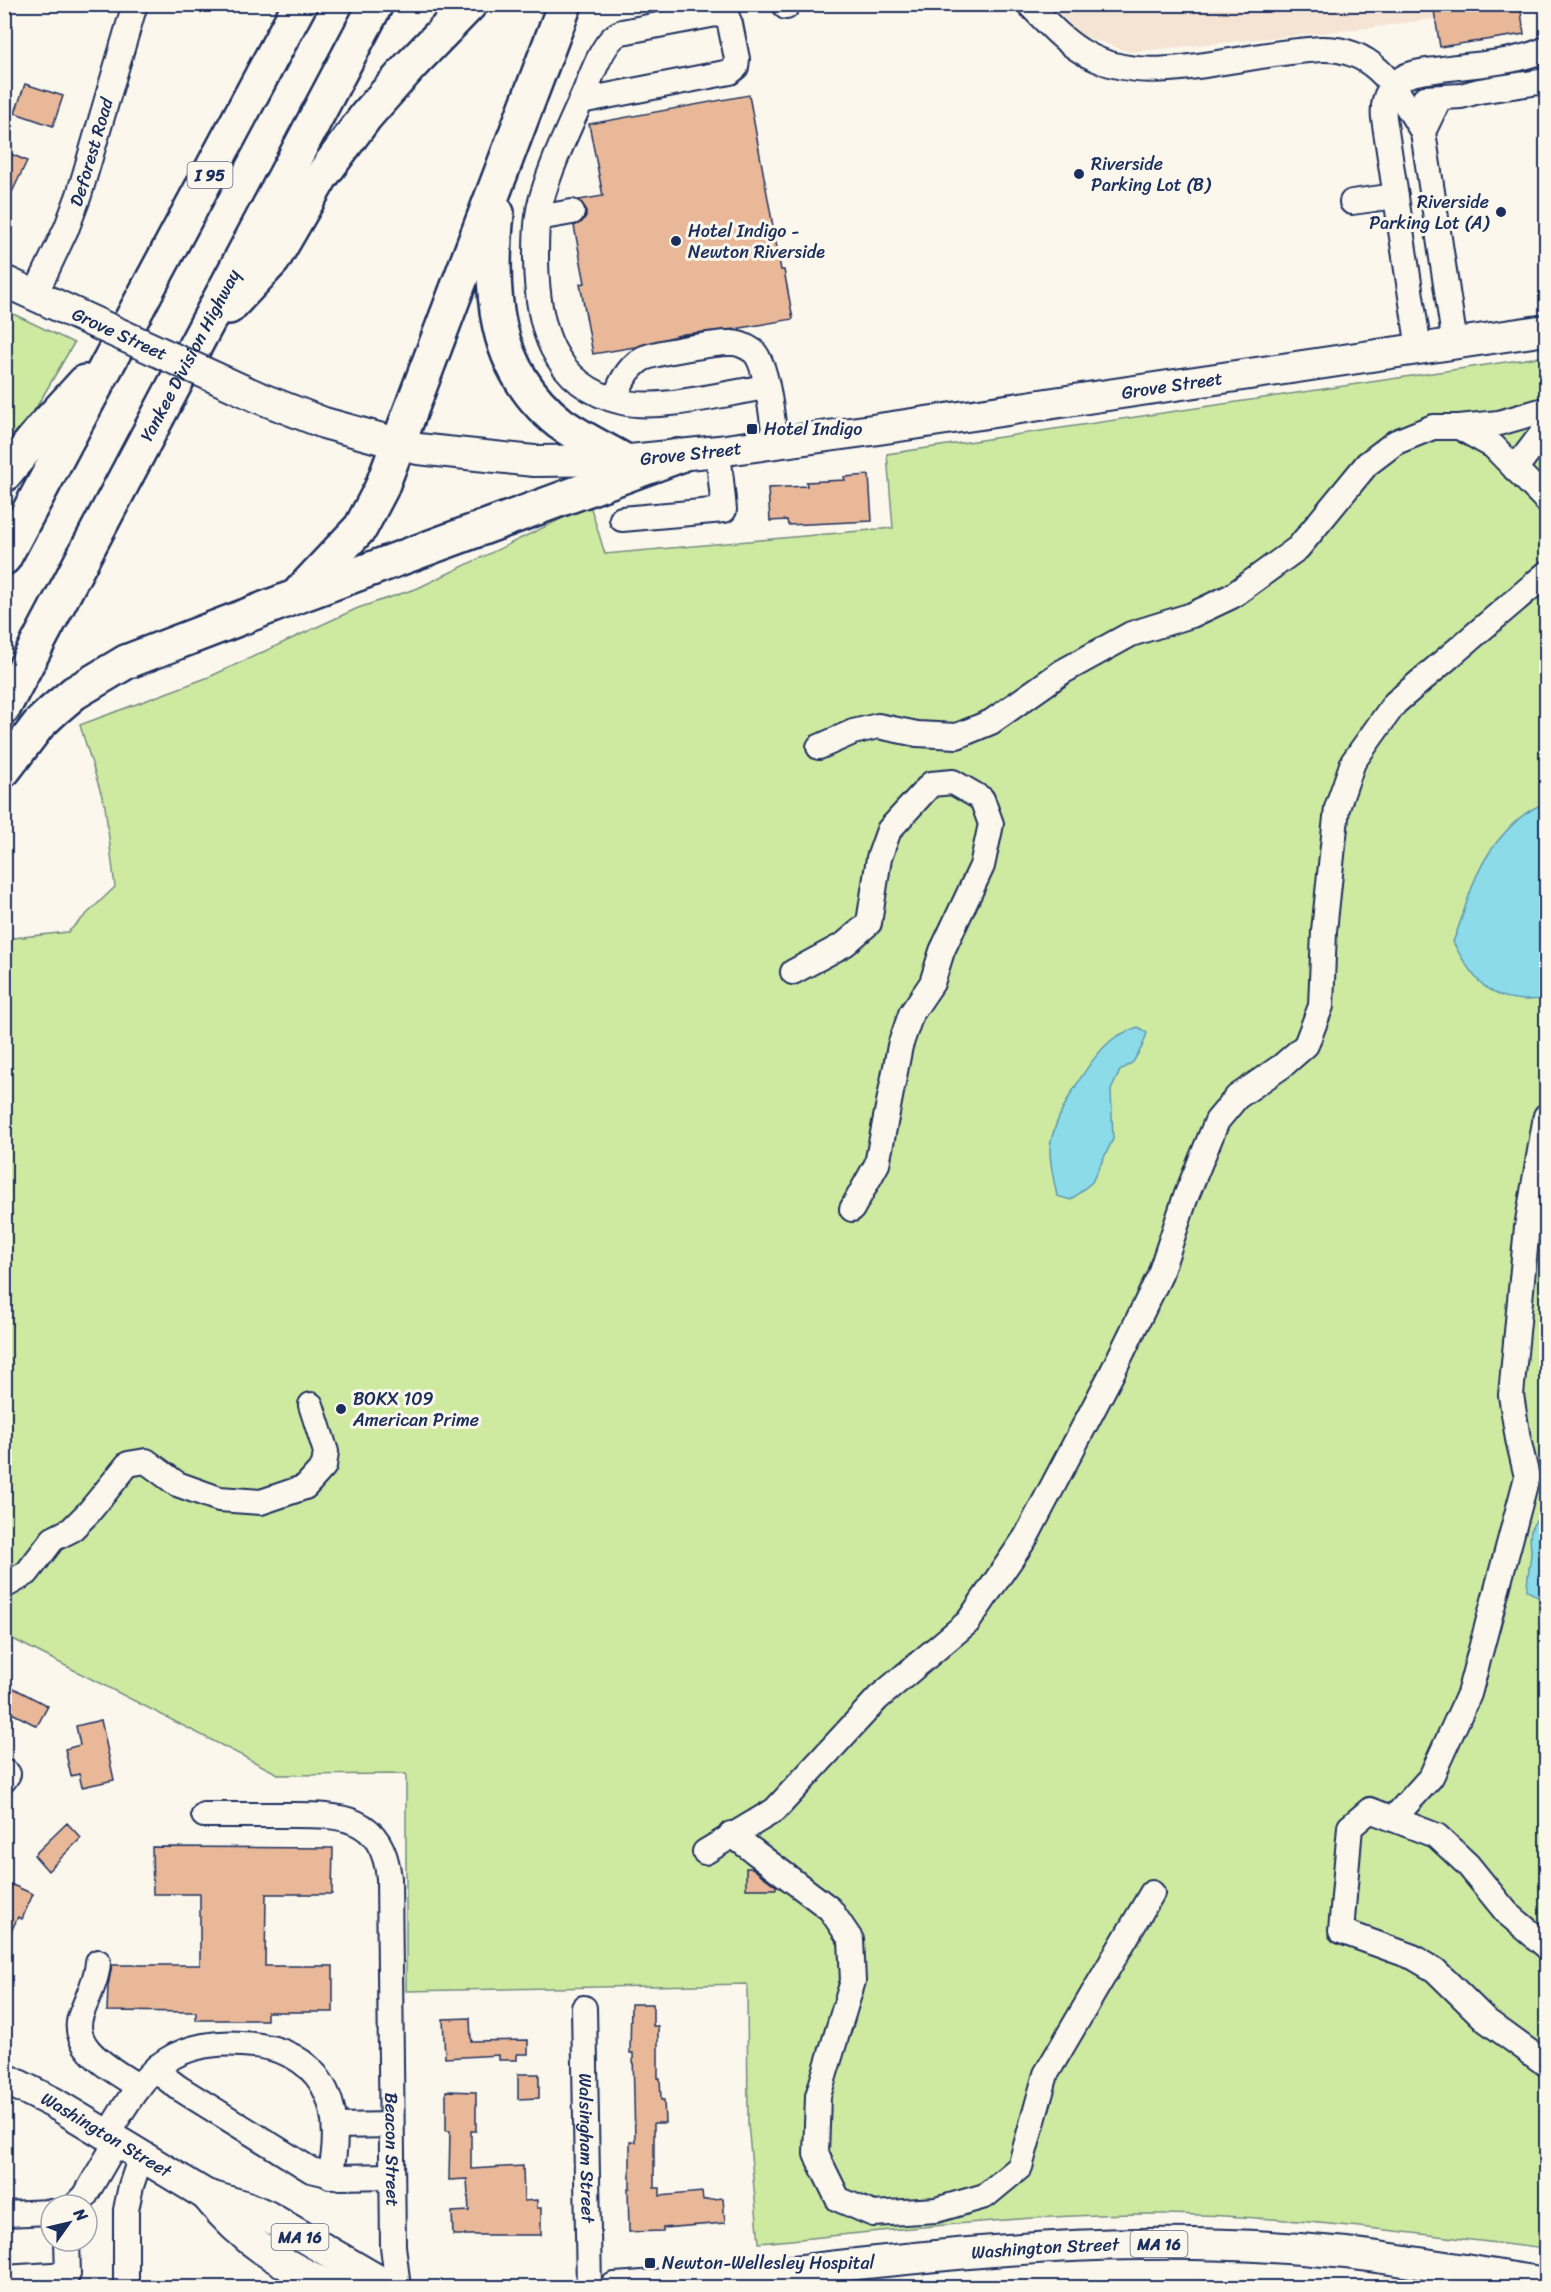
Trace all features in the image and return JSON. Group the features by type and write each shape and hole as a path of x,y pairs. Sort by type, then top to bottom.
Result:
{"highway":[{"name":"I 95","path":"4,558 300,4"},
{"name":"Yankee Division Highway","path":"4,707 376,4"},
{"path":"197,342 273,260 321,177 366,116 406,70 471,4"},
{"path":"295,597 361,527 375,501 399,444 565,10"},
{"path":"502,170 493,254 494,286 498,320 508,354 525,386 547,412 566,427 623,460"},
{"path":"4,475 43,428 119,345"},
{"path":"4,770 46,717 74,693 137,658 295,597 678,456"}],"main road":[{"name":"Grove Street","path":"4,281 260,398 324,423 399,444 438,452 512,460 559,462 623,460 718,451 1546,330"},
{"name":"Washington Street","path":"4,2078 54,2103 206,2195 247,2207 267,2216 391,2288"},
{"name":"Washington Street","path":"206,2195 241,2234 279,2259 335,2288"},
{"name":"Washington Street","path":"633,2287 957,2254 1047,2247 1141,2244 1306,2250 1393,2260 1546,2283"},
{"path":"279,2259 312,2288"}],"street":[{"name":"Deforest Road","path":"44,299 79,195 135,4"},
{"path":"1043,9 1082,51 1104,61 1131,68 1172,70 1332,48 1352,52 1364,58 1393,85 1423,132 1455,344"},
{"path":"581,101 730,72 736,67 737,59 729,20 723,15 716,14 614,35 606,44 581,101 546,187 538,218 536,241 538,298 541,319 548,340 563,365 578,380 596,392 616,400 651,405 766,387"},
{"path":"1419,349 1383,111 1386,97 1393,85 1414,74 1520,57 1546,48"},
{"path":"1393,85 1420,98 1439,99 1546,81"},
{"path":"1423,132 1439,99"},
{"path":"1352,202 1396,195"},
{"path":"538,218 572,212"},
{"path":"616,400 621,384 641,360 654,355 724,343 740,344 753,352 762,364 776,443"},
{"path":"819,747 853,732 878,726 917,734 957,736 991,722 1062,672 1131,634 1192,615 1232,596 1298,548 1366,464 1396,442 1433,427 1498,423 1544,410 1546,414"},
{"path":"1515,469 1544,431 1546,425"},
{"path":"1459,427 1492,446 1546,500"},
{"path":"622,519 724,510 718,451"},
{"path":"705,1852 775,1809 878,1698 968,1622 1026,1537 1111,1375 1159,1277 1185,1199 1217,1121 1237,1097 1282,1066 1306,1045 1321,1006 1324,931 1337,808 1353,762 1395,703 1546,574"},
{"path":"793,972 844,944 869,924 879,858 889,831 931,784 953,782 982,799 992,824 982,866 942,951 932,983 911,1014 900,1046 877,1164 852,1209"},
{"path":"1393,1819 1431,1777 1468,1694 1527,1477 1511,1395 1527,1227 1546,1116"},
{"path":"4,1583 8,1584 27,1573 53,1539 71,1530 90,1512 128,1464 146,1461 177,1484 219,1499 261,1502 305,1487 324,1466 326,1452 311,1405"},
{"path":"4,1772 8,1774 4,1780"},
{"path":"1546,1946 1507,1913 1468,1865 1437,1836 1370,1810 1350,1827 1341,1931 1413,1957 1435,1970 1487,2021 1546,2064"},
{"name":"Beacon Street","path":"204,1815 337,1816 354,1822 369,1833 384,1855 388,1871 393,2246 398,2288"},
{"path":"731,1834 831,1909 851,1940 853,1982 818,2096 816,2154 838,2199 873,2214 936,2210 985,2196 1020,2167 1046,2073 1152,1893"},
{"path":"98,1962 77,2029 92,2054 139,2087"},
{"name":"Walsingham Street","path":"584,2008 589,2288"},
{"path":"87,2193 122,2144 139,2087 157,2067 185,2051 211,2045 245,2044 275,2049 295,2058 321,2082 332,2104 336,2126 335,2152 330,2176"},
{"path":"157,2067 179,2088 303,2165 330,2176 349,2178 391,2176"},
{"path":"336,2126 390,2125"},
{"path":"122,2144 131,2186 126,2210 126,2288"},
{"path":"4,2214 39,2213"},
{"path":"4,2278 68,2274 67,2253"}],"shaded area":[{"path":"1050,5 1530,5 1369,28 1130,52 1083,36"},
{"path":"1182,2280 1283,2287 1069,2287 1151,2281"}],"green space":[{"path":"5,310 74,343 33,413 5,449"},
{"path":"1546,356 1546,2249 1310,2222 1167,2214 1014,2219 759,2243 748,2123 747,1984 406,1991 406,1774 280,1775 5,1635 4,939 68,932 115,887 105,806 80,725 209,677 358,608 418,588 590,505 605,554 893,528 887,454"}],"water":[{"path":"1546,803 1546,998 1513,999 1500,996 1479,981 1453,942 1473,883 1496,843 1525,814"},
{"path":"1138,1027 1147,1033 1142,1047 1133,1062 1120,1071 1111,1090 1113,1139 1092,1182 1071,1200 1057,1196 1050,1150 1052,1137 1064,1106 1083,1074 1104,1048 1116,1037"},
{"path":"1546,1506 1546,1595 1539,1598 1527,1590 1531,1553 1530,1536 1533,1525"}],"building":[{"path":"1433,4 1520,4 1524,34 1440,47"},
{"path":"25,84 63,96 53,126 15,113"},
{"name":"Hotel Indigo - Newton Riverside","path":"749,95 781,270 784,270 793,319 735,329 684,334 635,347 593,354 580,284 585,283 574,226 582,222 586,216 586,209 579,200 603,196 589,124"},
{"path":"4,151 27,161 4,209"},
{"path":"869,475 872,521 788,525 787,520 770,521 768,488 807,486 806,482 845,480 844,477"},
{"path":"4,1683 48,1706 37,1726 4,1709"},
{"path":"101,1720 114,1780 82,1787 79,1774 71,1776 65,1749 80,1745 76,1726"},
{"path":"67,1823 81,1838 48,1871 34,1855"},
{"path":"152,1847 333,1848 332,1894 266,1894 265,1966 333,1966 333,2012 267,2012 267,2020 196,2020 196,2012 107,2011 112,1965 200,1965 200,1894 153,1894"},
{"path":"746,1868 752,1868 776,1886 776,1889 746,1889"},
{"path":"10,1884 33,1894 22,1919 18,1917 4,1946 4,1895"},
{"path":"631,2004 653,2004 653,2026 658,2026 658,2078 660,2078 661,2100 664,2100 665,2123 654,2123 654,2188 660,2188 660,2196 702,2192 703,2200 723,2198 725,2223 663,2228 663,2231 629,2232 630,2142 635,2142 633,2053 630,2053"},
{"path":"470,2018 471,2041 528,2040 528,2054 517,2054 517,2060 499,2060 499,2055 445,2058 443,2019"},
{"path":"518,2074 539,2074 539,2098 518,2099"},
{"path":"446,2091 476,2092 476,2131 471,2131 471,2169 523,2166 524,2201 537,2200 537,2208 541,2208 541,2235 453,2235 452,2212 469,2211 467,2179 449,2180 450,2131 446,2131"}],"place":[{"name":"Riverside Parking Lot (B)","path":"1079,174"},
{"name":"Riverside Parking Lot (A)","path":"1501,212"},
{"name":"Hotel Indigo - Newton Riverside","path":"676,241"},
{"name":"Hotel Indigo","path":"752,429"},
{"name":"BOKX 109 American Prime","path":"341,1409"},
{"name":"Newton-Wellesley Hospital","path":"650,2263"}]}
